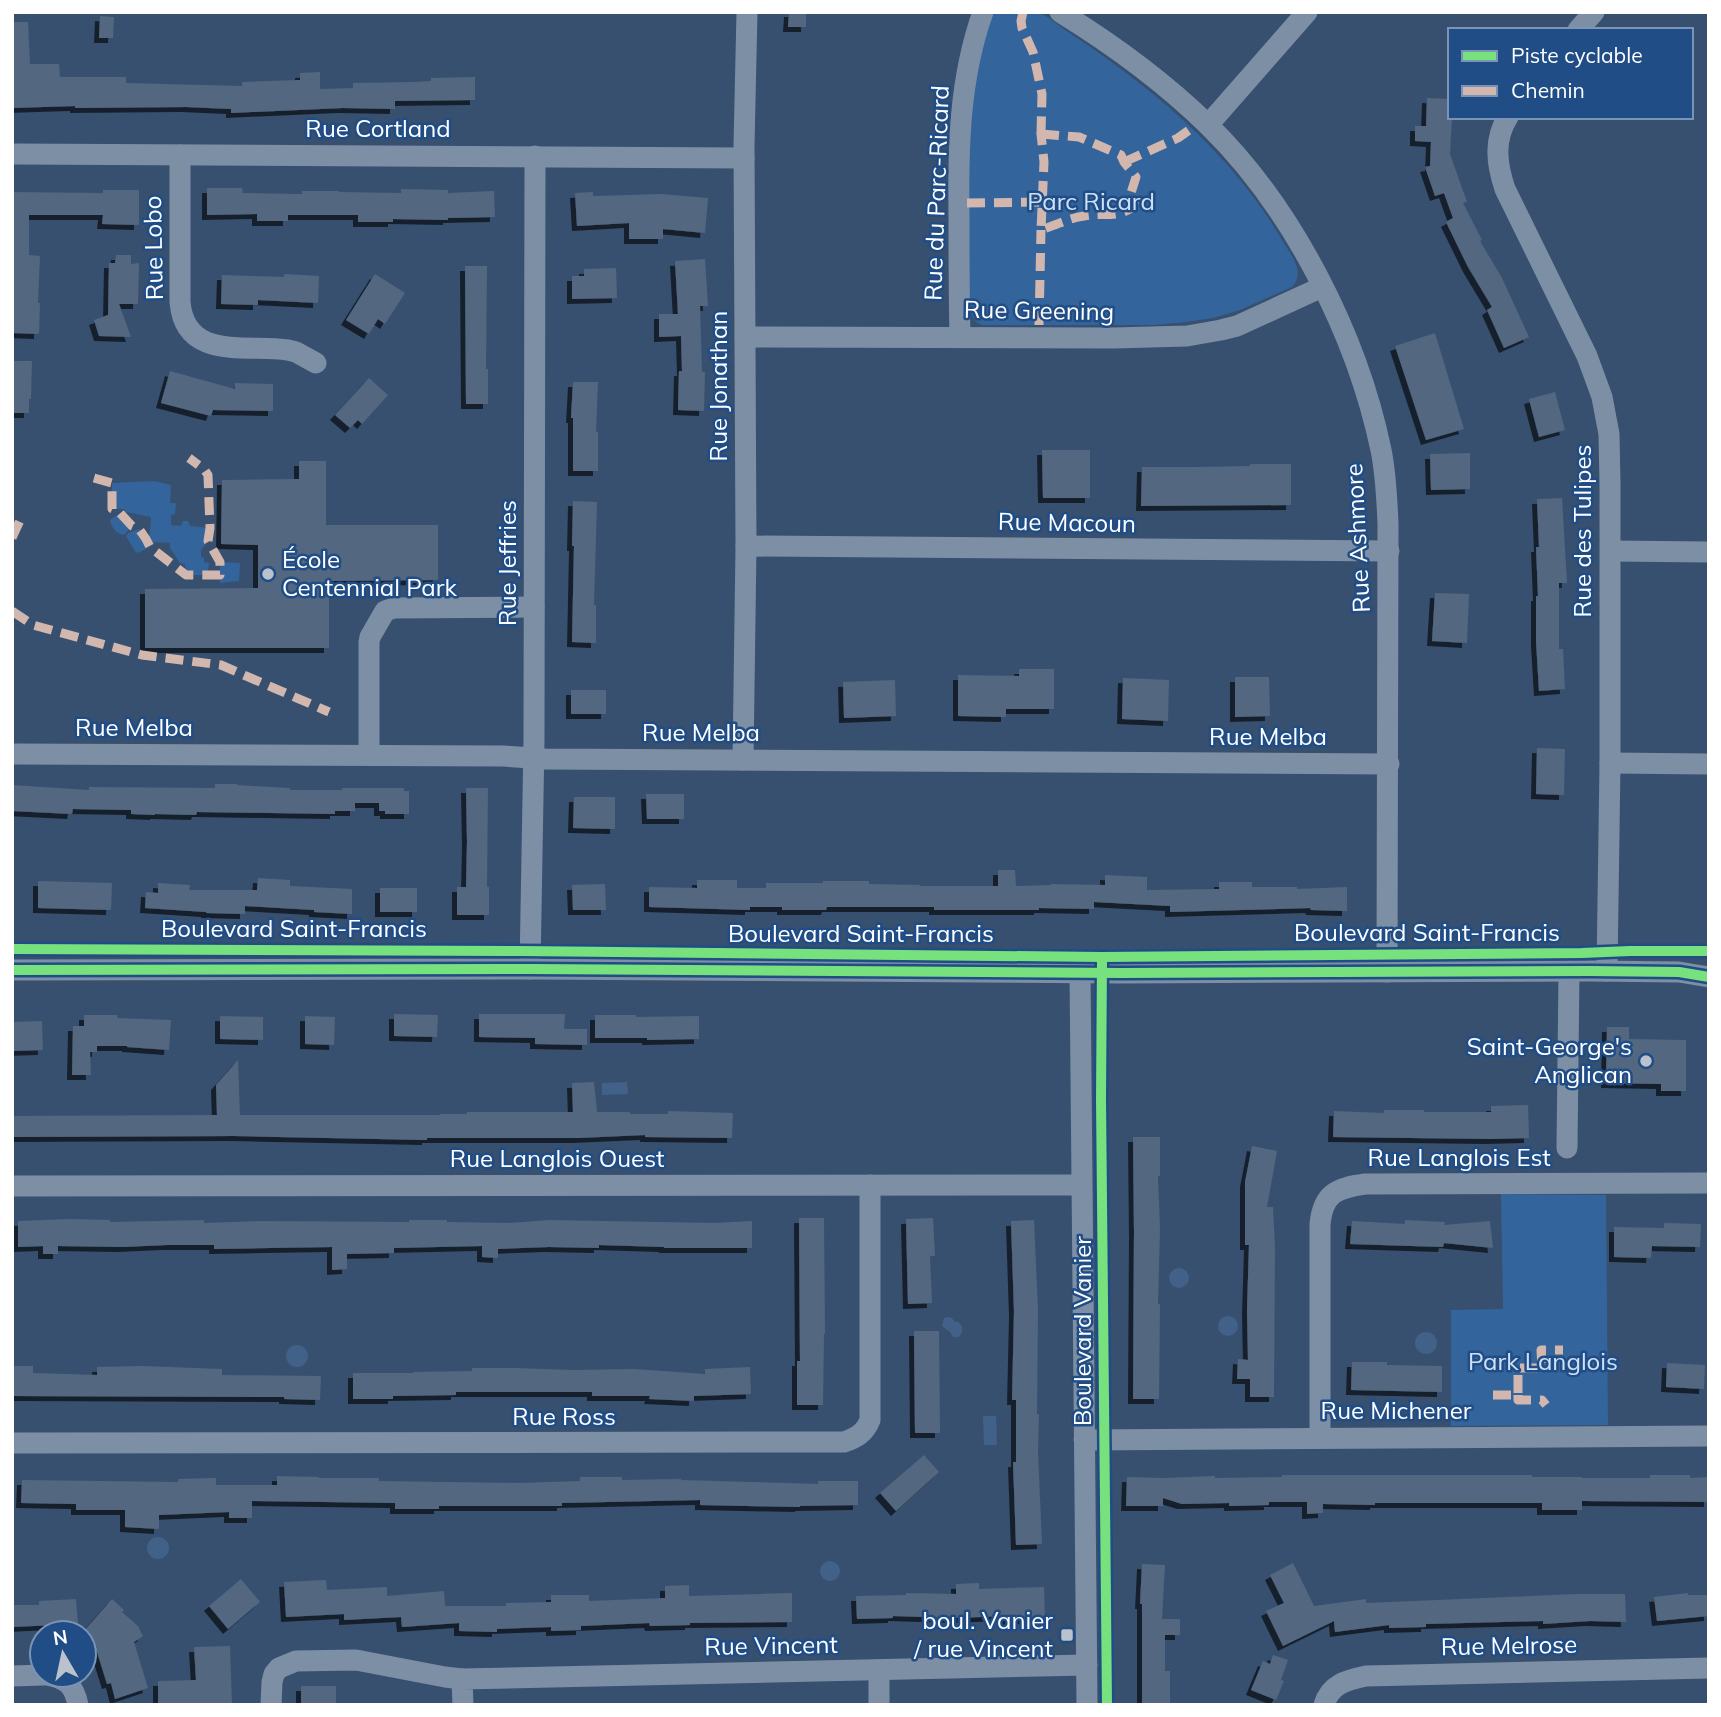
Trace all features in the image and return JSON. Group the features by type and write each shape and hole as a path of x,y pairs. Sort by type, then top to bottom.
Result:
{"street":[{"name":"Rue Jonathan","path":"743,760 746,546 744,158 747,12"},
{"name":"Rue du Parc-Ricard","path":"960,336 961,127 969,61 984,12"},
{"name":"Rue Ashmore","path":"1060,12 1127,57 1172,93 1208,125 1243,164 1296,239 1322,287 1355,361 1371,411 1384,472 1389,551 1387,972"},
{"path":"1208,125 1307,12"},
{"path":"1580,28 1594,12"},
{"name":"Rue des Tulipes","path":"1507,119 1497,149 1500,174 1587,356 1602,397 1609,434 1611,551 1607,971"},
{"name":"Rue Cortland","path":"12,154 744,158"},
{"name":"Rue Lobo","path":"180,155 180,302 181,314 190,331 207,344 288,350 316,363"},
{"name":"Rue Jeffries","path":"530,969 535,156"},
{"name":"Rue Greening","path":"745,337 1135,338 1205,334 1237,326 1322,287"},
{"name":"Rue Macoun","path":"746,546 1389,551"},
{"path":"1611,551 1709,552"},
{"path":"369,755 369,642 385,611 394,608 534,607"},
{"name":"Rue Melba","path":"12,754 1389,764"},
{"path":"1610,763 1709,764"},
{"name":"Boulevard Saint-Francis","path":"12,970 1607,971 1679,972 1709,977"},
{"path":"1567,1148 1569,971"},
{"name":"Boulevard Vanier","path":"1080,972 1087,1705"},
{"name":"Rue Langlois Est","path":"1320,1438 1320,1224 1323,1205 1334,1193 1365,1184 1709,1183"},
{"name":"Rue Ross","path":"12,1443 844,1442 862,1433 870,1420 870,1185"},
{"name":"Rue Langlois Ouest","path":"12,1186 1081,1185"},
{"name":"Rue Michener","path":"1084,1440 1709,1436"},
{"name":"Rue Vincent","path":"271,1705 274,1674 279,1668 296,1661 356,1660 462,1679 1087,1665"},
{"name":"Rue Melrose","path":"1324,1705 1331,1689 1340,1683 1366,1676 1709,1668"},
{"path":"879,1670 879,1705"},
{"path":"462,1679 463,1705"}],"green space":[{"name":"Parc Ricard","path":"1034,11 1044,15 1127,74 1186,123 1213,149 1261,208 1296,264 1298,275 1292,287 1240,310 1186,322 1153,325 982,325 976,322 967,307 967,146 977,66 995,12"},
{"path":"154,481 171,485 170,503 176,503 175,514 171,515 171,525 181,526 183,521 188,521 190,526 210,528 208,541 201,550 204,562 209,563 208,572 204,575 186,575 185,564 180,563 170,548 170,543 149,542 151,517 126,512 124,509 112,509 112,483"},
{"path":"120,513 132,526 124,535 114,530 110,520"},
{"path":"139,529 150,547 138,553 126,536"},
{"path":"220,562 240,563 239,581 220,583"},
{"name":"Park Langlois","path":"1501,1194 1606,1195 1608,1425 1451,1426 1451,1310 1503,1309"}],"shaded area":[{"path":"627,1082 628,1094 602,1095 602,1083"},
{"path":"1179,1268 1186,1271 1189,1278 1186,1285 1179,1288 1172,1285 1169,1278 1172,1271"},
{"path":"1228,1316 1235,1319 1238,1326 1235,1333 1228,1336 1221,1333 1218,1326 1221,1319"},
{"path":"948,1317 962,1326 959,1337 953,1337 942,1326 944,1318"},
{"path":"1426,1332 1434,1335 1437,1343 1434,1351 1426,1354 1418,1351 1415,1343 1418,1335"},
{"path":"297,1345 307,1352 308,1356 301,1366 297,1367 287,1360 286,1356 293,1346"},
{"path":"983,1416 996,1416 997,1445 984,1445"},
{"path":"158,1537 166,1540 169,1548 166,1556 158,1559 150,1556 147,1548 150,1540"},
{"path":"830,1561 837,1564 840,1571 837,1578 830,1581 823,1578 820,1571 823,1564"}],"building":[{"path":"789,12 806,12 806,27 788,27"},
{"path":"100,16 114,17 113,38 99,38"},
{"path":"12,22 28,22 30,64 59,64 60,77 126,77 126,83 242,86 242,82 300,80 300,73 320,72 320,89 353,88 353,83 475,77 475,100 395,101 395,109 343,108 231,113 231,109 186,107 12,108"},
{"path":"1427,98 1448,99 1448,119 1452,119 1450,154 1467,202 1463,203 1529,337 1504,348 1487,310 1492,307 1446,222 1453,218 1444,193 1435,196 1425,167 1430,166 1431,142 1415,141 1415,126 1426,126"},
{"path":"207,188 242,188 243,193 302,194 302,191 401,193 401,189 448,190 448,193 494,191 495,217 358,222 358,215 288,215 288,221 257,221 257,214 207,215"},
{"path":"103,190 139,190 139,225 102,224 103,215 29,215 29,255 40,256 39,334 12,333 12,192 103,193"},
{"path":"593,192 593,196 662,194 708,198 705,233 663,229 663,239 629,239 629,223 577,226 575,193"},
{"path":"116,255 131,255 131,264 139,263 138,304 119,304 131,337 99,336 94,320 108,315 109,263 115,263"},
{"path":"705,259 708,306 700,306 702,372 705,372 704,411 678,410 679,371 682,371 681,336 659,337 659,314 678,314 675,261"},
{"path":"465,266 487,266 488,404 466,404"},
{"path":"616,268 617,298 572,299 572,276 584,276 584,269"},
{"path":"284,274 319,276 318,303 258,300 258,305 221,304 222,275 284,277"},
{"path":"375,274 405,293 385,324 378,319 369,334 346,320"},
{"path":"1435,333 1464,429 1426,440 1395,346"},
{"path":"12,361 32,361 29,413 12,413"},
{"path":"170,371 235,389 235,383 273,384 273,411 213,410 211,416 161,403"},
{"path":"369,378 388,395 362,424 358,420 350,428 335,415"},
{"path":"573,382 598,382 598,471 573,471"},
{"path":"1555,392 1565,430 1539,437 1529,399"},
{"path":"1042,450 1090,450 1090,498 1043,498"},
{"path":"1470,453 1470,489 1431,490 1430,454"},
{"path":"299,461 326,461 326,525 438,525 438,580 329,581 329,648 145,648 145,589 258,588 258,545 221,544 222,480 299,479"},
{"path":"1291,464 1291,505 1141,506 1142,467"},
{"path":"1562,498 1567,583 1559,583 1559,649 1563,649 1565,689 1539,691 1536,641 1536,547 1539,547 1537,499"},
{"path":"573,501 597,502 594,605 596,643 572,642"},
{"path":"1435,593 1469,594 1467,643 1432,641"},
{"path":"1019,669 1054,669 1054,709 1006,709 1006,717 958,716 958,675 1019,676"},
{"path":"1235,677 1269,677 1270,716 1235,717"},
{"path":"1123,678 1169,680 1168,721 1122,719"},
{"path":"895,680 896,716 844,718 843,682"},
{"path":"571,690 606,690 606,714 571,714"},
{"path":"1537,748 1565,749 1564,795 1536,794"},
{"path":"215,784 290,790 404,788 404,791 409,791 409,814 385,814 385,811 379,811 379,803 355,803 355,811 335,811 335,814 197,812 196,815 155,815 131,814 131,810 73,809 72,814 12,811 12,785 89,790 89,787 215,788"},
{"path":"466,788 488,788 489,915 457,915 457,887 466,887"},
{"path":"646,794 684,794 684,819 647,819"},
{"path":"574,797 615,797 615,829 573,828"},
{"path":"998,870 1015,870 1016,886 1105,885 1105,875 1147,877 1147,890 1219,889 1219,882 1252,882 1252,887 1297,889 1347,887 1347,911 1310,908 1170,912 1170,906 1094,902 1094,909 1039,910 827,907 826,910 782,910 782,907 750,907 750,910 649,907 649,887 697,888 697,880 737,880 737,888 766,888 766,883 823,881 869,881 869,884 920,886 998,886"},
{"path":"258,878 290,880 290,886 352,889 352,914 245,906 245,914 145,908 146,892 158,893 158,883 190,885 189,890 257,890"},
{"path":"38,881 112,883 111,910 38,908"},
{"path":"605,884 606,910 573,910 572,885"},
{"path":"380,888 417,888 417,912 380,912"},
{"path":"394,1014 438,1015 437,1037 394,1036"},
{"path":"479,1014 565,1014 564,1029 587,1029 587,1045 535,1044 535,1038 479,1037"},
{"path":"84,1015 171,1020 169,1050 97,1046 97,1052 90,1052 91,1075 72,1075 73,1026 84,1026"},
{"path":"595,1015 699,1016 699,1039 595,1038"},
{"path":"220,1016 263,1017 263,1040 220,1039"},
{"path":"305,1016 335,1017 334,1045 305,1044"},
{"path":"42,1021 43,1050 12,1051 12,1022"},
{"name":"Saint-George's Anglican","path":"1607,1027 1629,1027 1629,1039 1686,1040 1686,1091 1661,1091 1661,1084 1606,1083"},
{"path":"238,1060 240,1115 573,1112 572,1083 594,1082 597,1112 733,1113 732,1138 645,1135 427,1140 234,1136 12,1137 12,1116 217,1115 216,1085"},
{"path":"1528,1105 1529,1138 1333,1137 1334,1111 1491,1112 1491,1106"},
{"path":"1133,1137 1160,1137 1159,1399 1133,1399"},
{"path":"1252,1146 1277,1151 1267,1207 1273,1207 1275,1247 1274,1397 1250,1397 1250,1379 1237,1379 1238,1359 1248,1360 1249,1245 1245,1245 1245,1182"},
{"path":"799,1218 824,1218 823,1405 797,1405 797,1361 800,1361"},
{"path":"933,1218 935,1256 930,1256 932,1303 908,1304 906,1219"},
{"path":"69,1219 110,1222 204,1220 204,1223 409,1220 510,1223 549,1220 715,1223 752,1221 752,1248 599,1245 599,1248 498,1249 498,1258 482,1257 482,1246 394,1248 394,1253 347,1254 347,1269 332,1270 332,1247 214,1249 214,1245 58,1246 58,1254 43,1254 43,1246 18,1247 18,1221"},
{"path":"1034,1220 1042,1544 1016,1545 1013,1462 1016,1462 1016,1400 1012,1400 1014,1311 1011,1221"},
{"path":"1405,1220 1445,1222 1444,1225 1490,1221 1493,1248 1444,1243 1443,1247 1350,1244 1352,1221 1405,1224"},
{"path":"1664,1223 1701,1224 1700,1247 1652,1246 1651,1258 1614,1257 1614,1227 1664,1228"},
{"path":"914,1331 939,1331 940,1433 915,1433"},
{"path":"1352,1362 1442,1366 1442,1392 1351,1390"},
{"path":"1667,1363 1705,1365 1704,1389 1666,1387"},
{"path":"12,1366 33,1366 33,1373 97,1375 97,1367 142,1366 222,1369 222,1375 321,1376 320,1400 284,1397 12,1396"},
{"path":"750,1367 751,1394 694,1396 694,1401 649,1399 650,1396 592,1396 592,1392 456,1392 456,1395 353,1399 353,1373 515,1368 634,1369 705,1374 705,1369"},
{"path":"924,1455 939,1472 896,1511 880,1493"},
{"path":"1282,1475 1650,1478 1650,1475 1690,1475 1690,1478 1709,1477 1709,1502 1582,1501 1582,1510 1542,1510 1542,1503 1323,1504 1323,1513 1307,1514 1307,1502 1229,1506 1229,1503 1182,1504 1163,1498 1163,1506 1126,1506 1127,1477 1215,1478"},
{"path":"277,1476 519,1483 580,1481 580,1477 818,1484 818,1481 858,1481 858,1505 700,1505 700,1500 395,1509 395,1503 252,1501 252,1518 229,1518 229,1512 159,1515 159,1529 125,1527 125,1510 76,1510 76,1504 21,1503 22,1480 178,1482 178,1479 216,1478 216,1485 277,1485"},
{"path":"1293,1563 1314,1606 1366,1599 1366,1603 1625,1594 1626,1622 1543,1624 1543,1621 1426,1624 1426,1627 1389,1628 1389,1625 1335,1632 1334,1621 1283,1646 1266,1611 1284,1603 1270,1575"},
{"path":"1142,1564 1165,1565 1162,1619 1180,1619 1180,1635 1165,1635 1165,1671 1170,1671 1170,1705 1142,1705"},
{"path":"241,1579 260,1602 228,1629 209,1606"},
{"path":"326,1580 327,1590 387,1587 387,1596 444,1591 445,1606 506,1606 506,1603 551,1602 551,1595 589,1595 589,1601 665,1598 665,1586 689,1585 689,1596 792,1593 792,1622 650,1626 649,1623 581,1626 581,1630 551,1631 551,1627 497,1629 497,1632 459,1631 459,1623 402,1627 401,1617 344,1620 344,1614 286,1617 284,1582"},
{"path":"979,1583 979,1589 1044,1587 1045,1618 1004,1620 1004,1616 893,1616 857,1619 856,1596 956,1594 956,1584"},
{"path":"1688,1593 1709,1595 1709,1616 1657,1621 1654,1597"},
{"path":"76,1599 78,1619 28,1619 28,1626 12,1627 12,1605 39,1605 39,1601"},
{"path":"112,1599 138,1626 143,1636 134,1642 148,1688 115,1699 98,1655 98,1619 94,1619"},
{"path":"230,1646 232,1705 158,1705 158,1681 196,1680 194,1647"},
{"path":"1273,1655 1288,1660 1281,1680 1284,1681 1276,1700 1251,1690 1263,1661 1270,1664"},
{"path":"301,1686 336,1686 336,1705 301,1705"}],"marked path":[{"path":"1023,12 1022,28 1033,52 1042,94 1041,134"},
{"path":"1124,162 1178,138 1192,128"},
{"path":"1041,134 1079,137 1121,155 1136,177 1131,193 1135,198 1133,207 1115,214 1079,217 1041,230 1044,162 1041,134"},
{"path":"967,203 1043,202"},
{"path":"1039,325 1041,230"},
{"path":"94,478 112,483 112,509 139,529 150,547 186,575 220,575 220,562 208,541 208,475 189,458"},
{"path":"12,538 22,516"},
{"path":"12,611 33,625 142,655 221,665 329,712"},
{"path":"1493,1395 1518,1395 1518,1368 1542,1368 1541,1350 1563,1350"},
{"path":"1518,1395 1518,1400 1542,1400 1546,1405"}],"cycle path":[{"path":"12,949 1102,957 1709,951"},
{"path":"1102,960 1107,1705"},
{"path":"12,970 530,969 1121,973 1590,971 1679,972 1709,977"}],"place":[{"name":"École Centennial Park","path":"268,574"},
{"name":"Saint-George's Anglican","path":"1646,1061"},
{"name":"boul. Vanier / rue Vincent","path":"1067,1635"}]}
